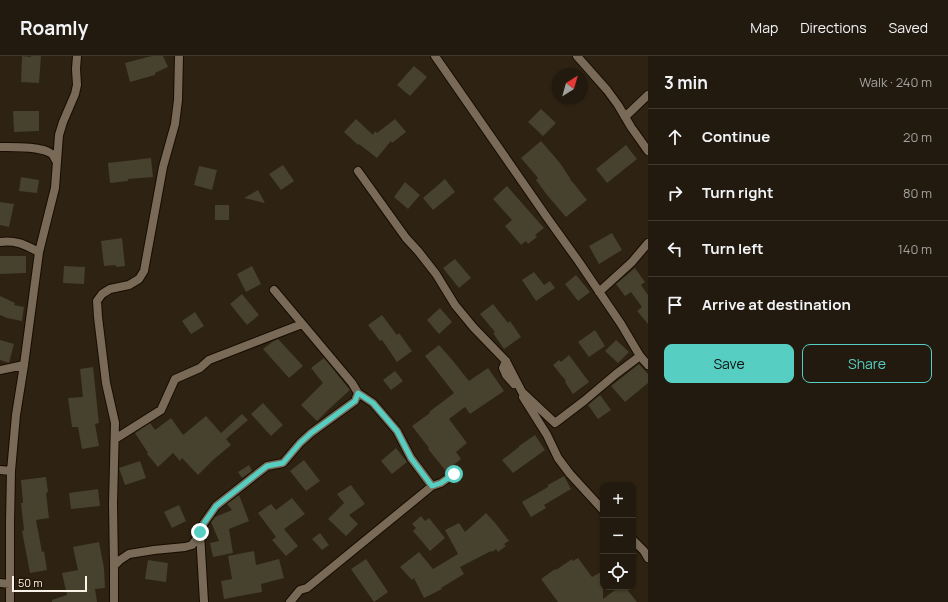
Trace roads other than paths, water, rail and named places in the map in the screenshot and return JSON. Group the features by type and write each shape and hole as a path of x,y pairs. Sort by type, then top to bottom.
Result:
{"street":[{"path":"10,602 11,471 16,415 39,252 55,188 59,135 77,85 77,56"},
{"path":"114,602 113,504 115,423 106,383 97,301 102,294 110,289 129,285 138,279 144,271 163,167 175,124 178,100 179,56"},
{"path":"435,56 599,292 640,356 648,365"},
{"path":"577,56 607,90 618,105 630,127 648,151"},
{"path":"625,117 648,95"},
{"path":"0,147 31,148 46,151 52,154 57,162"},
{"path":"358,171 406,238 436,274 455,305 474,328 506,361 522,392 554,423 640,356"},
{"path":"0,242 20,242 39,252"},
{"path":"599,292 632,262 648,243"},
{"path":"274,290 352,383 358,393 373,403 397,431 411,458 432,486"},
{"path":"115,439 160,410 175,379 200,368 209,360 302,324"},
{"path":"506,361 503,368 506,375 518,390 547,435 558,458 570,474 600,507"},
{"path":"0,370 24,365"},
{"path":"114,566 129,554 192,545 204,523 216,506 267,466 283,463 300,443 311,433 355,401 358,393"},
{"path":"0,470 11,471"},
{"path":"290,602 300,590 307,588 432,486 441,483 454,474"},
{"path":"200,532 204,602"},
{"path":"636,543 648,558"},
{"path":"0,583 10,584"}]}
